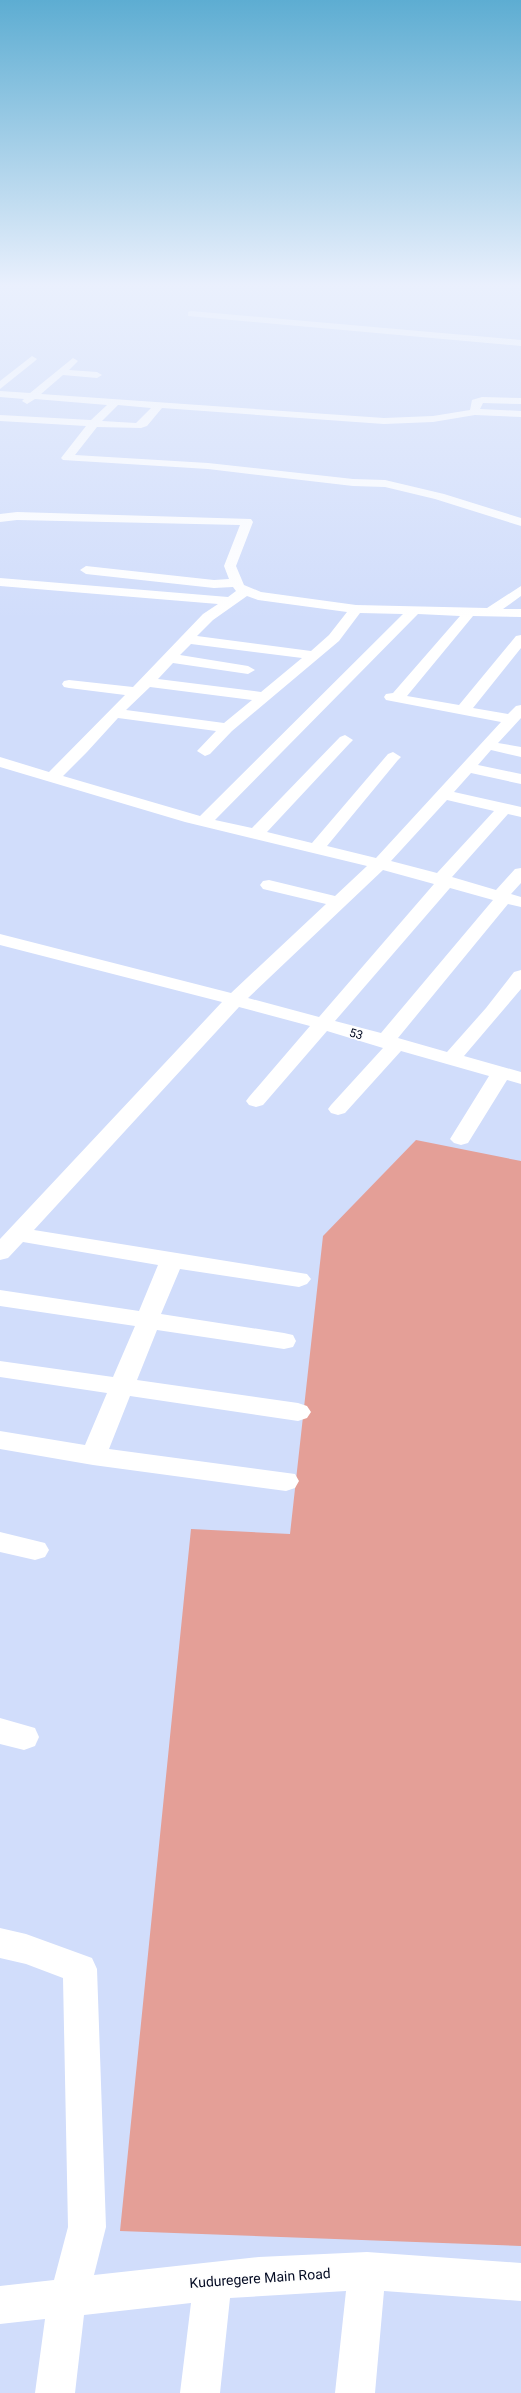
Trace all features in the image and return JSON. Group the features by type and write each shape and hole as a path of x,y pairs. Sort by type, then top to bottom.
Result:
{"street":[{"path":"2,418 31,397"},
{"path":"41,397 384,421 433,419 475,412 521,414"},
{"path":"48,421 72,399"},
{"path":"475,412 476,402 482,400 521,401"},
{"path":"116,402 94,423 67,458 154,462 300,475 351,483 388,484 458,502 521,522"},
{"path":"2,418 141,425 160,404"},
{"path":"188,416 197,407"},
{"path":"0,518 18,516 247,522 230,566 242,586 258,596 292,602 356,609 521,613"},
{"path":"86,570 242,586"},
{"path":"0,582 230,601"},
{"path":"52,777 82,749 103,724 142,687 186,639 208,617 230,601 242,586"},
{"path":"490,612 521,590"},
{"path":"205,751 227,728 334,638 356,609"},
{"path":"204,822 414,611"},
{"path":"469,612 394,697 463,710 518,713"},
{"path":"186,639 313,655"},
{"path":"463,710 521,639"},
{"path":"170,658 248,670"},
{"path":"68,684 142,687 264,696"},
{"path":"116,713 227,728"},
{"path":"0,1253 235,1000 379,864 468,767 487,744 518,713"},
{"path":"256,834 345,740"},
{"path":"487,744 521,752"},
{"path":"316,849 393,757"},
{"path":"0,762 204,822 379,864 508,898"},
{"path":"468,767 521,779"},
{"path":"443,794 513,810"},
{"path":"256,1101 443,881 513,810"},
{"path":"338,1109 508,898 521,873"},
{"path":"268,885 339,902"},
{"name":"53","path":"0,938 262,1007 450,1060 521,1078"},
{"path":"450,1060 493,1012 521,976"},
{"path":"461,1139 501,1073"},
{"path":"18,1234 172,1260 299,1279"},
{"path":"93,1456 123,1388 172,1260"},
{"path":"0,1298 146,1325 284,1341"},
{"path":"0,1369 123,1388 298,1412"},
{"path":"0,1440 93,1456 286,1481"},
{"path":"0,1542 35,1550"},
{"path":"0,1943 26,1948 80,1969 87,2227 75,2274 67,2297 55,2393"},
{"path":"355,2393 366,2271"},
{"name":"Kuduregere Main Road","path":"0,2305 259,2276 366,2271 521,2282"},
{"path":"200,2393 214,2281"}],"shaded area":[{"path":"416,1140 521,1161 521,2246 120,2231 191,1529 290,1534 323,1236"}]}
